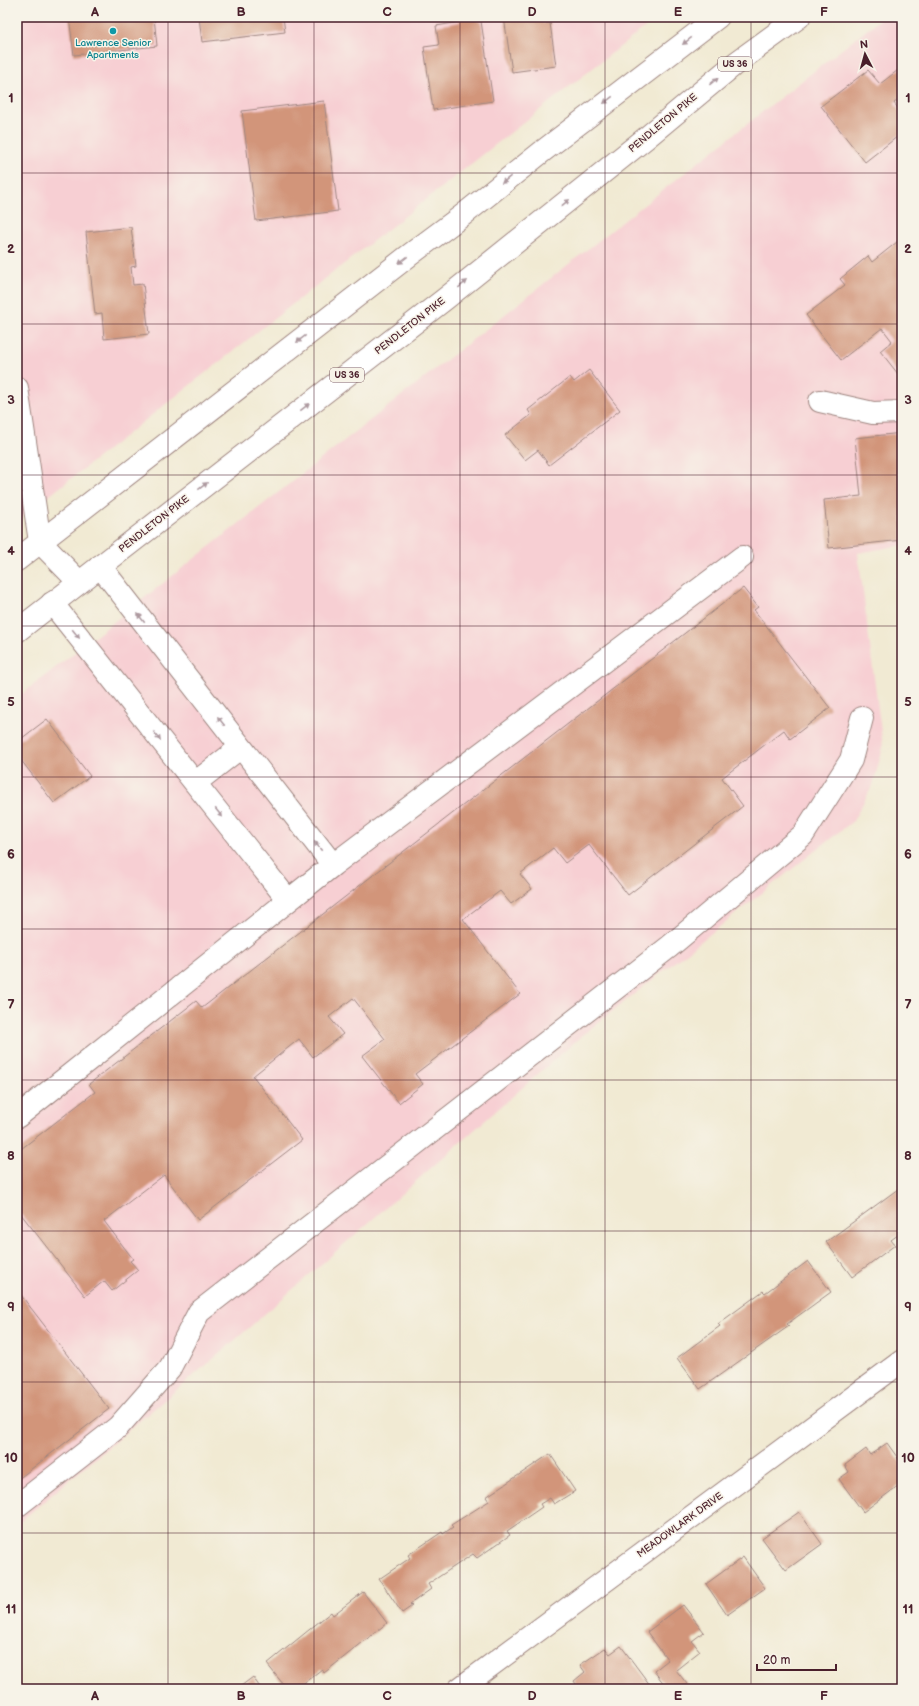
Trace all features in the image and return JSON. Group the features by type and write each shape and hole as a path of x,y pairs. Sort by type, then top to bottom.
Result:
{"main road":[{"path":"17,560 407,257 463,216 561,137 718,17"},
{"name":"PENDLETON PIKE","path":"17,631 445,299 646,138 736,63 799,17"},
{"path":"17,388 40,542 79,582"},
{"path":"820,401 873,413 902,412"},
{"path":"17,1117 333,865 742,557"},
{"path":"100,566 333,865"},
{"path":"52,604 288,900"},
{"path":"17,1506 118,1428 170,1368 199,1312 663,951 803,835 851,760 862,718"},
{"path":"195,783 241,747"},
{"name":"MEADOWLARK DRIVE","path":"459,1689 902,1363"}],"shaded area":[{"path":"17,17 658,17 17,521"},
{"path":"883,17 902,17 902,545 858,553 883,747 873,785 853,821 586,1032 219,1354 17,1524 17,698"}],"building":[{"name":"Lawrence Senior Apartments","path":"69,17 154,17 157,46 74,55"},
{"path":"199,17 283,17 285,32 202,42"},
{"path":"459,17 477,17 477,21 481,21 493,101 433,110 424,47 439,45 436,26 460,22"},
{"path":"504,17 541,17 542,23 550,23 556,66 512,72"},
{"path":"902,67 902,97 894,103 902,114 902,133 865,162 821,106 868,70 880,84"},
{"path":"324,101 338,211 256,221 242,111"},
{"path":"131,227 136,266 131,267 133,285 143,284 149,334 104,339 102,313 95,314 86,232"},
{"path":"902,238 902,379 880,351 892,341 882,328 841,360 806,315 845,285 840,279 868,256 872,262"},
{"path":"589,370 620,410 549,465 538,450 525,460 505,435 531,415 528,410 570,377 574,382"},
{"path":"902,433 902,540 829,548 824,500 861,496 855,438"},
{"path":"743,588 758,607 754,610 830,708 790,739 784,730 722,778 743,806 628,895 589,845 565,863 553,848 520,874 532,889 511,904 500,891 463,919 520,994 415,1074 423,1084 399,1103 362,1056 385,1039 353,998 329,1017 343,1034 313,1057 299,1039 253,1076 302,1140 198,1220 164,1175 104,1221 133,1259 130,1261 138,1270 112,1291 104,1281 85,1296 17,1209 17,1152 95,1092 89,1084 196,1001 202,1008"},
{"path":"47,719 90,776 54,803 17,755 17,742"},
{"path":"902,1186 902,1232 891,1240 895,1245 852,1277 826,1242"},
{"path":"808,1261 831,1292 787,1324 789,1326 700,1389 677,1358 720,1326 718,1324 763,1291 765,1293"},
{"path":"17,1290 109,1409 17,1480"},
{"path":"887,1443 902,1464 902,1483 863,1512 839,1479 849,1472 845,1465 866,1449 870,1455"},
{"path":"550,1454 575,1491 554,1504 550,1498 540,1504 542,1507 507,1531 510,1535 477,1558 473,1554 428,1584 431,1589 410,1604 412,1606 402,1613 379,1579 410,1558 408,1555 442,1532 443,1534 453,1527 451,1525 489,1501 486,1497"},
{"path":"799,1512 822,1544 786,1570 762,1538"},
{"path":"743,1557 765,1588 727,1615 706,1584"},
{"path":"363,1592 387,1623 324,1673 322,1669 296,1689 287,1689 267,1664 331,1612 333,1615"},
{"path":"683,1605 704,1632 692,1641 700,1651 676,1670 687,1684 680,1689 668,1689 654,1671 668,1660 647,1632"},
{"path":"621,1646 653,1689 579,1689 574,1681 585,1672 580,1665 605,1648 610,1654"},
{"path":"253,1677 261,1689 237,1689"}],"place":[{"name":"Lawrence Senior Apartments","path":"113,31"}]}
